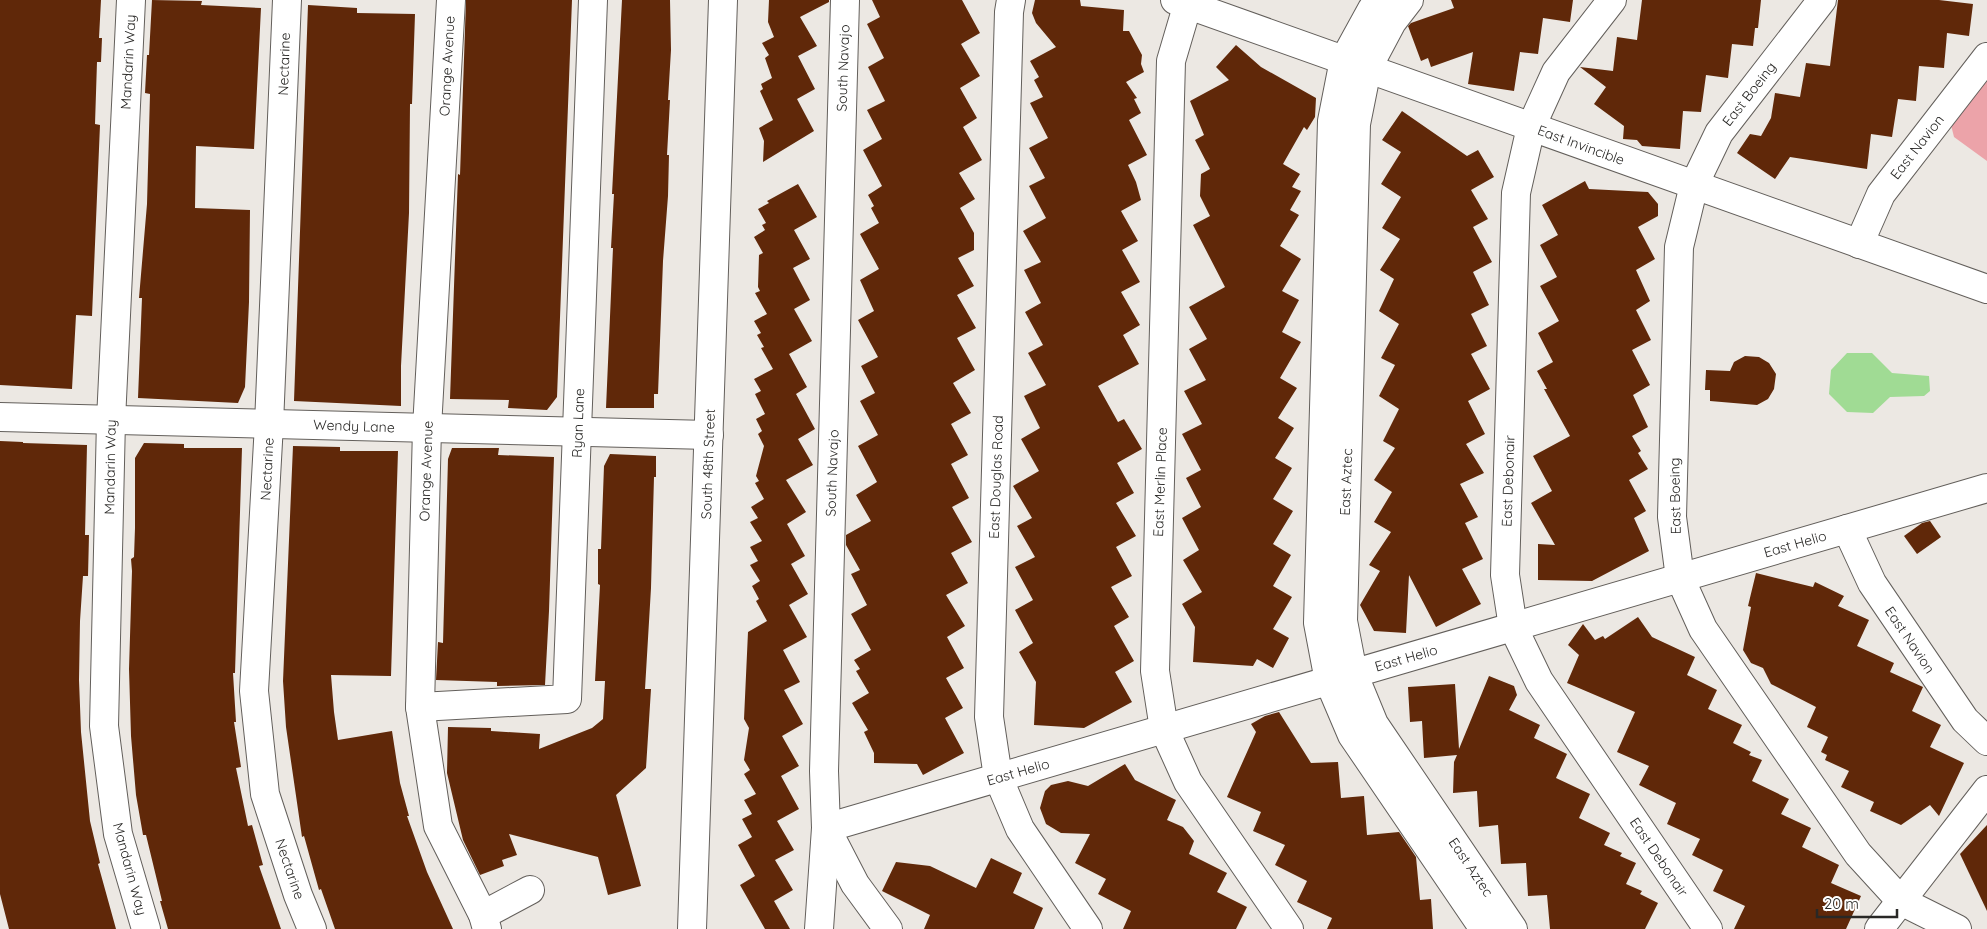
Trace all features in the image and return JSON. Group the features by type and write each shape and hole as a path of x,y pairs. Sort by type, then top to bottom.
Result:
{"street":[{"name":"Mandarin Way","path":"131,0 111,420 104,726 118,834 146,929"},
{"name":"Nectarine","path":"287,0 269,424 254,690 265,794 298,895 312,929"},
{"name":"Orange Avenue","path":"451,0 427,428 420,706 438,826 485,922"},
{"name":"Ryan Lane","path":"420,706 567,699 593,0"},
{"name":"South 48th Street","path":"692,929 723,0"},
{"name":"South Navajo","path":"845,0 824,771 826,828 855,884 888,929"},
{"name":"East Douglas Road","path":"1011,0 1008,32 989,717 998,777 1020,829 1088,929"},
{"name":"East Aztec","path":"1378,0 1372,9 1356,64 1341,677 1352,735 1484,929"},
{"name":"East Aztec","path":"1356,64 1409,0"},
{"name":"East Debonair","path":"1612,0 1556,72 1531,127 1516,193 1505,575 1513,627 1539,681 1708,929"},
{"name":"East Boeing","path":"1822,0 1719,133 1694,185 1679,247 1672,517 1680,578 1703,629 1858,854 1901,901 1957,929"},
{"name":"East Invincible","path":"1183,1 1987,289"},
{"name":"East Merlin Place","path":"1183,1 1172,61 1155,670 1164,729 1188,782 1289,929"},
{"name":"East Navion","path":"1859,244 1881,194 1987,57"},
{"name":"Wendy Lane","path":"0,417 709,435"},
{"name":"East Helio","path":"826,828 1987,488"},
{"name":"East Navion","path":"1847,529 1872,583 1965,720 1987,741"},
{"name":"East Aztec","path":"1341,677 1513,929"},
{"path":"1879,929 1987,790"},
{"path":"819,929 826,828"},
{"path":"485,922 530,890"}],"shaded area":[{"path":"1987,79 1987,161 1954,137 1951,125"},
{"path":"1847,353 1872,353 1892,373 1929,376 1930,391 1924,396 1890,397 1873,413 1847,412 1829,394 1831,370"}],"building":[{"path":"0,0 101,0 99,38 102,38 101,62 97,62 95,124 100,125 92,316 76,315 72,389 0,385"},
{"path":"152,0 202,1 201,5 261,8 254,149 196,146 195,208 250,210 249,302 245,387 238,403 138,398 142,298 139,298 147,204 150,94 145,93"},
{"path":"466,0 572,0 557,397 547,410 508,408 509,400 450,399"},
{"path":"622,0 670,0 671,50 668,100 670,100 667,155 669,155 668,196 663,261 658,394 654,394 654,408 606,408 613,248 611,248 614,194 612,194"},
{"path":"769,0 829,0 829,2 800,17 817,46 798,56 815,89 797,99 814,131 763,162 764,141 759,128 773,120 760,91 763,89 761,84 772,78 765,58 769,55 762,43 774,37 768,22"},
{"path":"872,0 962,0 980,33 961,44 980,76 960,88 977,118 963,127 982,160 959,173 975,199 960,208 974,233 974,250 958,258 974,286 957,295 976,328 957,338 975,370 953,383 971,413 951,424 968,455 951,464 969,498 952,507 972,542 951,553 968,583 946,595 965,626 947,637 964,668 946,678 963,708 945,718 964,753 923,775 917,764 874,763 874,753 864,732 868,730 852,703 869,693 856,671 860,669 854,660 871,650 851,614 867,605 851,574 860,570 846,545 846,535 871,521 856,495 877,482 858,446 878,435 860,401 875,393 861,366 878,357 858,320 874,311 860,280 879,269 860,234 879,223 871,208 874,206 868,195 882,186 863,150 882,139 867,110 885,101 868,67 884,58 867,24 880,17"},
{"path":"1035,0 1080,0 1081,6 1124,10 1123,31 1129,31 1142,55 1141,64 1144,72 1126,82 1137,98 1134,99 1141,113 1129,120 1147,155 1128,165 1136,182 1141,200 1121,211 1138,241 1122,250 1140,282 1121,292 1140,325 1123,335 1139,364 1098,386 1118,422 1124,419 1142,449 1117,463 1134,493 1116,503 1136,536 1116,547 1132,576 1111,587 1129,617 1114,626 1134,661 1115,672 1132,702 1084,728 1034,725 1036,682 1019,652 1033,643 1015,610 1033,600 1015,567 1035,557 1017,526 1032,518 1013,486 1039,471 1021,439 1040,428 1024,396 1046,385 1028,353 1043,345 1025,312 1041,303 1024,270 1041,262 1023,231 1046,218 1029,186 1045,178 1029,148 1048,138 1030,103 1043,97 1034,80 1039,77 1030,61 1056,47 1036,23 1032,13"},
{"path":"1451,0 1573,0 1570,22 1543,18 1538,54 1520,52 1514,91 1468,84 1473,52 1431,67 1428,58 1421,61 1408,26 1411,23 1454,8"},
{"path":"1642,0 1761,0 1758,28 1755,28 1753,46 1732,44 1728,78 1706,75 1701,112 1683,111 1680,149 1642,146 1637,140 1623,139 1624,126 1594,104 1606,87 1580,67 1613,71 1617,37 1637,40"},
{"path":"1838,0 1939,0 1973,4 1969,36 1947,33 1944,68 1919,66 1916,101 1898,99 1892,137 1871,134 1867,169 1790,157 1775,179 1737,153 1750,134 1761,136 1771,118 1775,93 1800,97 1806,63 1830,66"},
{"path":"308,5 357,8 357,13 415,14 412,104 410,104 409,213 401,366 401,406 294,401"},
{"path":"1236,45 1261,67 1316,98 1315,117 1307,130 1304,127 1283,164 1300,174 1292,187 1301,191 1290,210 1299,215 1280,246 1301,259 1282,291 1299,300 1282,332 1301,342 1280,378 1297,388 1278,418 1294,428 1275,458 1292,468 1273,499 1293,511 1273,544 1291,555 1273,586 1292,597 1273,629 1289,638 1273,668 1257,659 1253,666 1193,662 1195,627 1182,604 1202,592 1183,560 1199,550 1182,518 1201,507 1186,478 1201,470 1182,434 1202,424 1184,391 1206,380 1189,349 1207,339 1189,307 1225,287 1193,225 1210,216 1200,196 1201,174 1210,169 1195,140 1204,135 1190,101 1229,80 1216,67"},
{"path":"1402,111 1467,156 1478,150 1494,177 1471,190 1488,219 1473,227 1492,262 1473,272 1489,305 1471,314 1487,346 1471,354 1490,389 1468,401 1485,434 1466,444 1484,473 1460,484 1478,517 1465,523 1483,559 1462,569 1481,604 1436,627 1409,575 1406,633 1374,631 1360,605 1380,571 1369,565 1391,532 1374,522 1392,492 1374,480 1395,448 1383,441 1399,409 1379,396 1395,365 1381,358 1399,324 1379,311 1394,279 1380,270 1400,239 1382,228 1401,197 1381,184 1401,152 1382,140"},
{"path":"1585,181 1589,189 1648,192 1658,204 1658,216 1638,227 1655,259 1636,270 1650,301 1636,310 1651,340 1632,350 1650,385 1633,395 1648,427 1632,436 1641,451 1638,453 1648,469 1629,480 1646,511 1634,518 1649,551 1592,581 1538,580 1538,544 1555,545 1531,503 1552,491 1533,456 1570,436 1544,389 1547,389 1537,371 1553,362 1538,333 1559,321 1540,286 1557,277 1540,245 1558,235 1542,205"},
{"path":"798,184 817,217 794,230 810,259 793,268 810,300 794,309 812,341 789,354 807,387 796,394 815,429 798,439 813,465 786,480 806,512 787,524 805,556 791,564 808,594 789,605 807,637 783,650 800,682 784,690 803,724 782,736 799,766 781,776 799,809 777,821 794,850 775,860 793,890 774,901 790,929 765,929 740,885 755,876 738,845 752,837 742,819 752,814 744,800 756,794 744,774 750,770 744,760 749,728 744,719 748,632 767,621 756,601 759,599 752,586 760,581 750,565 758,561 750,547 762,541 750,522 758,518 751,507 764,499 755,483 759,481 756,476 764,446 758,434 762,431 756,419 765,414 755,394 761,391 754,379 773,369 761,348 764,347 757,335 761,333 754,321 767,314 755,293 760,291 758,287 759,255 763,253 754,237 765,230 762,225 766,223 758,209 769,203 767,201"},
{"path":"1745,356 1759,357 1769,363 1776,374 1774,389 1768,399 1757,405 1710,401 1710,390 1705,390 1706,370 1730,371 1734,362"},
{"path":"0,441 87,445 85,535 89,535 88,576 83,576 80,621 79,680 81,732 90,821 100,863 98,864 116,929 9,929 0,894"},
{"path":"144,443 184,444 184,448 242,448 235,673 233,673 236,722 234,722 241,767 236,768 248,826 252,825 263,865 259,866 281,929 168,929 160,901 162,901 146,835 143,835 136,795 131,736 129,669 131,559 134,557 135,528 135,458"},
{"path":"293,446 340,447 340,451 398,451 391,676 331,675 334,712 338,740 392,731 400,783 409,816 407,816 427,872 453,929 335,929 321,889 319,890 304,836 302,837 286,727 283,681"},
{"path":"452,448 499,448 498,455 554,457 545,685 497,686 497,682 436,680 438,642 443,643 448,459"},
{"path":"610,454 656,456 656,477 654,477 651,588 645,689 651,689 646,768 616,795 641,886 608,895 598,857 509,834 517,855 502,860 504,866 480,875 463,840 447,773 448,727 491,728 491,731 540,734 539,749 592,728 603,719 605,681 595,681 600,585 598,584 598,549 601,549 604,466"},
{"path":"1930,521 1941,537 1917,554 1904,536 1922,523"},
{"path":"1756,573 1813,587 1815,582 1844,596 1838,606 1869,620 1857,646 1894,663 1890,672 1923,687 1912,711 1941,725 1930,747 1964,763 1939,816 1930,805 1901,825 1870,811 1874,802 1841,787 1849,771 1825,760 1827,755 1821,752 1828,737 1807,727 1816,707 1771,684 1763,668 1751,663 1743,650 1751,607 1748,606"},
{"path":"1638,617 1652,637 1695,657 1687,675 1717,690 1708,709 1742,725 1733,743 1751,752 1749,755 1762,760 1752,781 1789,799 1781,814 1811,828 1802,847 1839,865 1831,883 1861,896 1846,929 1734,929 1745,906 1713,891 1723,870 1692,855 1700,839 1667,824 1676,803 1639,785 1649,766 1617,752 1635,712 1567,683 1579,655 1568,645 1583,624 1595,640 1603,636 1605,639"},
{"path":"1489,676 1514,686 1517,695 1509,710 1540,725 1534,738 1567,754 1556,778 1590,794 1579,818 1610,833 1604,845 1622,853 1620,856 1636,863 1626,884 1642,891 1640,894 1658,903 1645,929 1550,929 1547,895 1528,896 1526,863 1501,864 1498,825 1479,827 1477,791 1453,793 1454,762 1457,755 1424,758 1422,721 1410,722 1408,687 1455,684 1459,749"},
{"path":"1279,712 1311,763 1338,762 1341,798 1364,796 1367,835 1399,832 1416,857 1420,900 1431,899 1433,929 1327,929 1332,918 1297,902 1307,881 1275,865 1285,845 1253,831 1261,812 1227,797 1256,732 1251,724 1265,716"},
{"path":"1125,764 1135,780 1176,800 1167,820 1183,827 1194,841 1189,854 1227,873 1217,892 1247,907 1236,929 1123,929 1131,911 1098,894 1106,879 1075,863 1090,834 1061,833 1046,824 1040,808 1045,791 1051,785 1068,781 1088,786"},
{"path":"1987,825 1987,911 1960,854"},
{"path":"991,858 1022,873 1013,893 1043,908 1034,929 924,929 930,915 882,891 896,862 930,866 976,888"}]}
